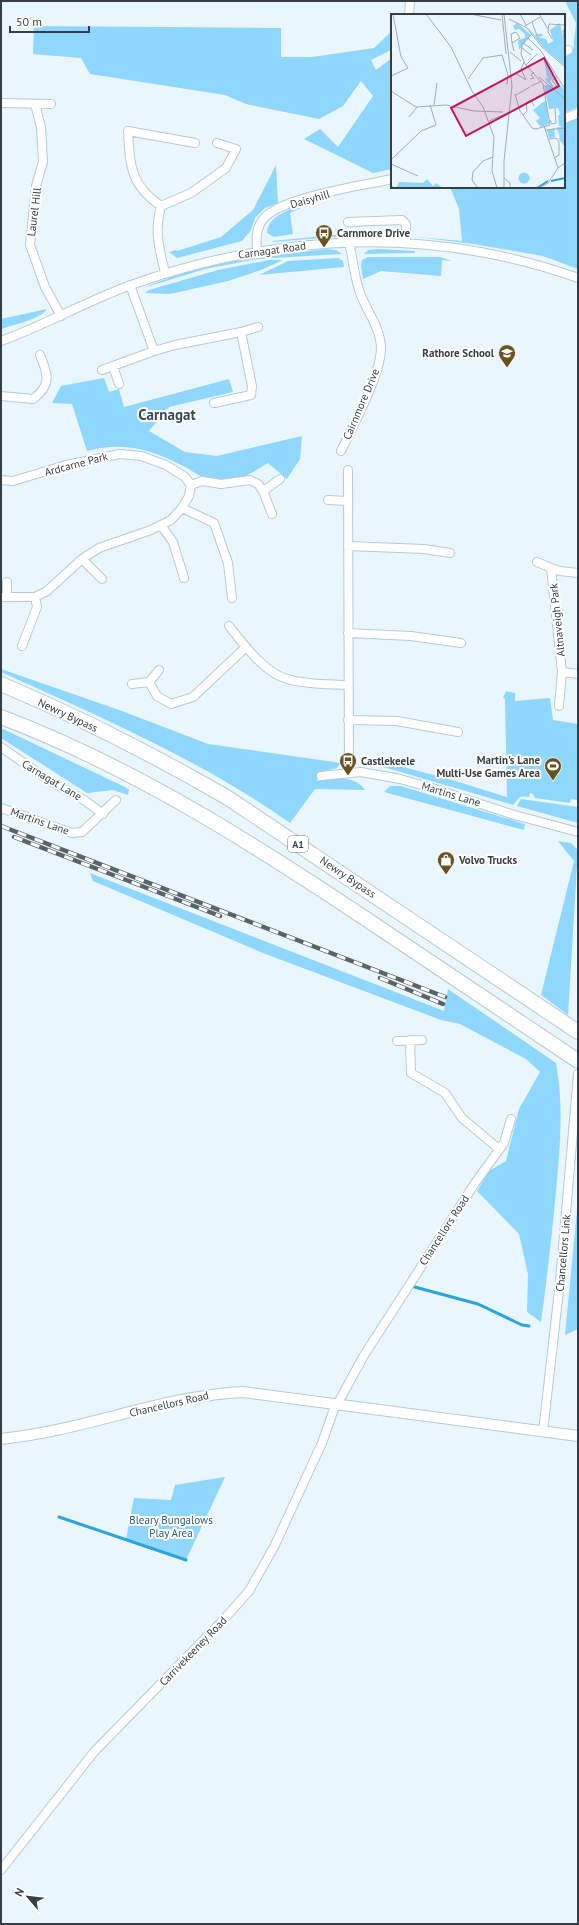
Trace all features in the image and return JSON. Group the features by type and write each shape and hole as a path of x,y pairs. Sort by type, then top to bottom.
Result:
{"highway":[{"name":"Newry Bypass","path":"1,684 122,740 228,798 578,1032"},
{"name":"A1","path":"1,717 108,764 180,801 282,863 578,1061"}],"street":[{"path":"409,14 410,1"},
{"path":"1,103 51,104"},
{"name":"Laurel Hill","path":"35,104 41,127 43,162 33,208 30,245 45,286 61,316"},
{"path":"565,119 578,113"},
{"path":"161,206 151,199 138,184 130,167 128,131 195,143"},
{"path":"161,206 191,193 226,168 236,148 217,143"},
{"name":"Daisyhill","path":"257,250 257,232 260,225 266,216 275,211 301,199 391,179"},
{"path":"161,206 156,230 165,273"},
{"path":"348,222 402,220 406,224 406,243"},
{"name":"Carnagat Road","path":"1,341 130,285 211,260 257,250 349,242 406,243 465,250 511,258 544,266 578,278"},
{"name":"Cairnmore Drive","path":"341,451 377,372 381,349 378,328 360,294 354,274 349,242"},
{"path":"130,285 154,351"},
{"path":"102,370 175,345 241,332 258,327"},
{"path":"214,403 251,395 252,386 241,332"},
{"path":"1,396 34,399 41,393 46,384 47,371 40,355"},
{"path":"113,366 119,384"},
{"name":"Ardcarne Park","path":"1,480 13,481 66,465 120,454 141,456 166,465 185,477 191,485"},
{"path":"348,470 349,772"},
{"path":"263,491 280,479"},
{"path":"7,582 4,597 35,597 47,591 82,559 99,548 171,520 182,508 189,496 191,485 202,481 221,484 250,480 258,484 263,491 272,514"},
{"path":"328,500 348,500"},
{"path":"182,508 214,523 228,562 232,598"},
{"path":"161,525 173,542 184,578"},
{"path":"348,546 424,549 450,553"},
{"path":"82,559 102,579"},
{"name":"Altnaveigh Park","path":"537,562 560,571 578,573"},
{"name":"Altnaveigh Park","path":"551,568 562,672 559,706"},
{"path":"22,646 37,607 35,597"},
{"path":"229,626 246,647 276,674 287,679 319,684 348,685"},
{"path":"348,633 411,636 461,643"},
{"path":"148,682 157,696 171,704 194,697 246,647"},
{"path":"132,684 148,682 159,670"},
{"name":"Altnaveigh Park","path":"562,672 578,674"},
{"path":"348,720 397,721 458,732"},
{"name":"Carnagat Lane","path":"1,747 48,780 84,800 103,814"},
{"name":"Martins Lane","path":"321,776 349,772 378,775 429,787 511,814 578,832"},
{"name":"Martins Lane","path":"1,808 72,833 82,832 103,814 116,800"},
{"path":"410,1040 411,1073 445,1094 462,1118 499,1149"},
{"path":"397,1041 422,1040"},
{"name":"Chancellors Link","path":"544,1432 576,1114 578,1074"},
{"name":"Chancellors Road","path":"338,1403 367,1350 475,1183 504,1143 511,1119"},
{"name":"Chancellors Road","path":"1,1439 56,1431 201,1395 243,1392 338,1403 578,1436"},
{"name":"Carrivekeeney Road","path":"1,1870 94,1752 220,1623 249,1591 274,1547 322,1443 334,1409 338,1403"}],"green space":[{"path":"565,1 578,1 578,107 565,113 565,56 573,52 576,23"},
{"path":"34,26 281,28 281,57 312,57 374,48 391,32 391,50 371,60 376,70 391,59 391,169 373,173 304,139 320,129 338,147 373,96 361,81 343,106 319,119 246,104 225,95 90,74 81,58 33,54"},
{"path":"578,118 578,269 543,256 473,244 417,237 462,241 459,209 450,188 565,188 565,124"},
{"path":"276,165 278,203 265,208 255,218 251,230 242,241 177,258 169,252 177,251 221,237 253,210"},
{"path":"316,201 290,213 293,234 274,237 267,233 273,220 279,215 286,211"},
{"path":"344,234 392,235 392,237 332,237 272,241"},
{"path":"327,249 336,250 342,254 257,259 205,269 143,288 165,279 210,266 257,257"},
{"path":"378,249 415,251 415,253 364,254 368,250"},
{"path":"368,257 440,257 452,261 442,260 441,276 381,271 363,279 361,266 362,260"},
{"path":"338,258 343,261 344,267 259,275 288,261"},
{"path":"269,260 283,260 261,270 228,281 170,294 145,293 149,290 218,270"},
{"path":"47,309 44,313 33,319 1,329 1,319"},
{"path":"104,378 109,392 119,389 124,407 229,379 233,392 169,407 149,431 185,452 217,456 302,436 300,459 287,479 268,463 236,479 211,481 162,456 138,449 114,447 87,451 72,404 52,403 61,386"},
{"path":"1,669 122,711 208,744 341,763 337,768 318,773 317,781 337,779 349,780 360,785 365,790 315,789 290,823 256,800 186,759 1,672"},
{"path":"506,691 515,693 515,701 550,698 553,720 578,724 578,800 571,799 570,803 535,798 533,794 530,793 529,797 521,797 513,805 380,766 365,757 449,779 507,797 505,699 503,698"},
{"path":"1,728 125,787 129,790 128,795 113,790 87,793 1,738"},
{"path":"390,786 401,786 525,824 524,830 384,792"},
{"path":"521,799 578,807 578,823 517,806"},
{"path":"558,841 571,843 578,850 568,1015 541,995 574,861"},
{"path":"90,873 444,1011 448,989 556,1063 561,1111 560,1143 553,1224 541,1322 527,1312 528,1274 519,1234 477,1191 489,1171 506,1161 519,1109 540,1072 526,1059 460,1024 441,1020 263,953 93,881"},
{"path":"578,1200 578,1329 565,1335"},
{"name":"Bleary Bungalows Play Area","path":"225,1477 186,1560 126,1539 134,1498 171,1500 175,1485"}],"waterway":[{"path":"411,1286 478,1304 522,1325 529,1326"},
{"path":"59,1517 186,1560"}],"railway":[{"path":"1,826 445,997"},
{"path":"14,837 220,916"},
{"path":"380,978 443,1004"}],"place":[{"name":"Carnmore Drive","path":"324,248"},
{"name":"Rathore School","path":"507,368"},
{"name":"Castlekeele","path":"348,776"},
{"name":"Martin's Lane Multi-Use Games Area","path":"553,781"},
{"name":"Volvo Trucks","path":"446,875"}],"district":[{"name":"Carnagat","path":"167,415"}]}
